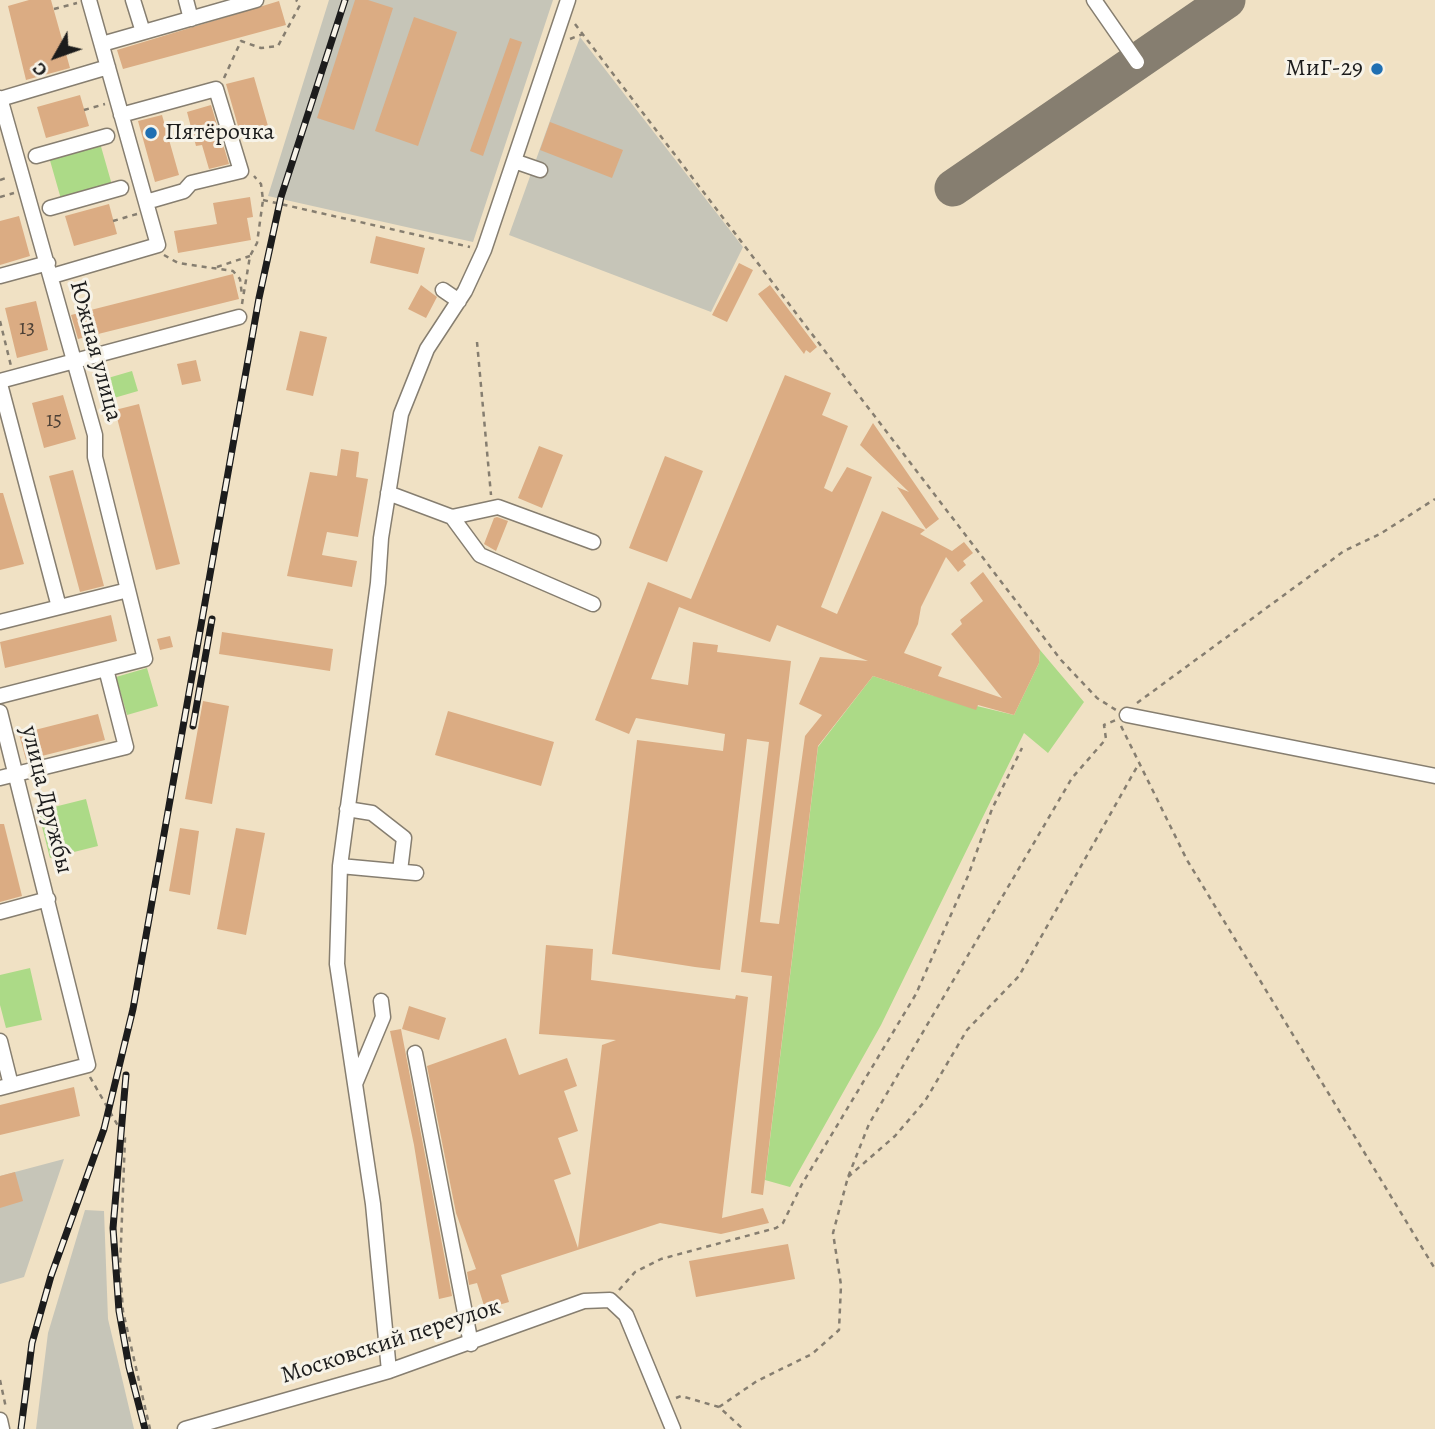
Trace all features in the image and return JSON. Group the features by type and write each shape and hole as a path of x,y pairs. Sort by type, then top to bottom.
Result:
{"street":[{"path":"0,276 50,269 158,245 88,0"},
{"path":"133,0 142,32"},
{"path":"186,0 191,19"},
{"path":"102,44 256,0"},
{"path":"389,1371 373,1204 337,964 340,866 383,584 381,538 401,414 428,349 459,301 484,250 568,0"},
{"path":"1094,0 1137,62"},
{"path":"0,98 108,67"},
{"path":"119,108 216,89 241,171 191,183 184,191 147,206"},
{"name":"Южная улица","path":"0,98 95,435 95,457 145,659 106,669"},
{"path":"36,156 107,136"},
{"path":"514,161 540,170"},
{"path":"50,208 121,188"},
{"path":"443,290 459,301"},
{"path":"59,607 4,414 0,382 239,317"},
{"path":"388,493 452,517 498,507 593,542"},
{"path":"452,517 480,555 593,604"},
{"path":"0,622 128,590"},
{"path":"0,696 106,669 126,747 0,778"},
{"name":"улица Дружбы","path":"0,712 88,1065 84,1066"},
{"path":"1127,715 1435,776"},
{"path":"347,809 372,813 404,838 400,872"},
{"path":"340,866 416,873"},
{"path":"0,912 48,899"},
{"path":"354,1086 383,1017 381,1001"},
{"path":"0,1041 6,1087 84,1066"},
{"path":"415,1053 471,1344"},
{"path":"610,1300 626,1315 673,1429"},
{"name":"Московский переулок","path":"185,1429 389,1371 471,1344 584,1301 610,1300"}],"path":[{"path":"54,9 88,0"},
{"path":"216,89 226,76 241,41 261,48 278,46 300,5 296,0"},
{"path":"583,34 1061,660 1097,698 1127,715"},
{"path":"84,110 119,108"},
{"path":"239,317 250,256 257,243 263,200 261,184 252,174 241,171"},
{"path":"263,200 484,250"},
{"path":"113,220 147,206"},
{"path":"158,245 166,258 177,263 233,271 240,279 243,298"},
{"path":"214,268 250,256"},
{"path":"477,342 491,495"},
{"path":"1435,499 1380,534 1344,551 1140,699 1120,729 1200,882 1435,1269"},
{"path":"719,1407 757,1381 812,1354 839,1330 841,1285 834,1233 848,1177 869,1124 1072,778 1106,739 1104,725 1127,715"},
{"path":"610,1300 635,1272 660,1259 783,1223 802,1184 916,994 968,876 992,809 1022,748"},
{"path":"848,1177 895,1136 925,1101 968,1030 1019,976 1138,765"},
{"path":"84,1066 125,1138 121,1279 137,1384 150,1429"},
{"path":"0,1380 3,1422"},
{"path":"663,1402 681,1396 719,1407 743,1429"}],"shaded area":[{"path":"329,0 553,0 473,242 268,196"},
{"path":"580,37 743,247 711,312 509,235"},
{"path":"64,1159 24,1277 0,1284 0,1176"},
{"path":"85,1210 104,1211 108,1319 134,1429 36,1429 48,1333"}],"green space":[{"path":"100,143 112,185 61,199 49,157"},
{"path":"132,371 138,391 114,398 108,378"},
{"path":"1040,650 1084,702 1048,753 1024,733 881,1025 790,1187 765,1180 818,747 873,676 931,695 1014,715 1039,663"},
{"path":"147,668 158,706 127,715 116,677"},
{"path":"86,799 98,846 50,858 38,811"},
{"path":"30,968 42,1020 6,1028 0,1005 0,975"}],"building":[{"path":"29,0 51,0 70,68 26,80 8,6"},
{"path":"355,0 368,0 393,8 354,130 317,118"},
{"path":"279,1 286,25 123,69 117,50"},
{"path":"414,17 457,32 418,146 375,131"},
{"path":"510,38 522,42 483,156 470,151"},
{"path":"254,77 268,126 240,133 226,84"},
{"path":"80,95 89,126 46,138 37,107"},
{"path":"211,105 229,164 209,169 202,145 196,146 187,112"},
{"path":"162,115 179,175 155,182 138,121"},
{"path":"550,122 623,150 612,178 540,150"},
{"path":"250,197 253,217 247,218 251,240 178,253 174,231 217,224 213,203"},
{"path":"109,204 117,234 74,246 65,216"},
{"path":"19,216 30,256 0,265 0,221"},
{"path":"376,236 425,248 418,274 370,263"},
{"path":"739,263 753,270 727,322 712,315"},
{"path":"233,274 239,299 78,339 71,315"},
{"path":"421,285 437,297 426,318 408,309"},
{"path":"770,285 817,347 810,353 806,350 804,354 758,294"},
{"path":"36,301 48,350 17,358 5,308"},
{"path":"300,331 327,337 313,396 286,390"},
{"path":"196,360 201,381 182,385 177,364"},
{"path":"785,375 831,393 822,415 848,426 824,488 832,492 847,467 872,477 821,607 837,614 882,511 925,530 920,534 952,551 964,542 973,553 963,561 966,565 958,572 946,557 921,607 918,624 904,653 942,667 938,676 1002,698 951,634 962,624 960,620 983,601 970,583 983,572 1040,650 1039,663 1014,715 978,705 976,710 873,676 818,746 763,1195 751,1193 772,976 741,972 769,742 747,739 720,970 612,954 637,740 723,751 725,734 636,718 629,734 595,720 648,582 691,599","holes":["679,607 770,642 777,625 868,661 820,657 799,704 822,715 805,736 779,924 760,922 791,661 717,652 718,645 693,642 688,685 651,679"]},
{"path":"63,395 76,439 44,448 32,403"},
{"path":"139,404 180,564 156,570 115,410"},
{"path":"873,423 939,519 926,529 897,487 909,492 860,445"},
{"path":"539,446 563,455 542,508 518,498"},
{"path":"341,449 359,452 356,477 368,479 358,537 327,532 322,555 357,561 352,587 287,576 310,472 337,476"},
{"path":"665,456 703,471 667,562 629,548"},
{"path":"73,470 104,586 80,592 49,476"},
{"path":"0,493 3,493 24,564 0,570"},
{"path":"494,518 508,521 496,551 484,544"},
{"path":"111,615 117,641 5,668 0,642"},
{"path":"222,632 333,649 330,671 219,654"},
{"path":"170,636 173,647 160,650 157,639"},
{"path":"203,701 229,706 212,804 185,799"},
{"path":"448,711 554,742 541,786 435,755"},
{"path":"98,714 105,740 26,760 19,734"},
{"path":"0,824 4,824 22,896 0,902"},
{"path":"180,828 199,831 190,895 169,891"},
{"path":"236,828 265,833 246,935 217,929"},
{"path":"546,945 593,949 591,980 735,999 736,995 748,997 722,1218 763,1208 769,1223 721,1234 660,1223 501,1275 509,1302 485,1309 477,1283 469,1285 467,1272 476,1269 456,1213 427,1066 506,1038 519,1075 567,1058 577,1086 564,1091 578,1131 558,1138 571,1174 554,1180 578,1248 602,1045 616,1040 539,1034"},
{"path":"409,1006 446,1018 439,1040 402,1029"},
{"path":"401,1029 452,1296 439,1299 414,1145 390,1031"},
{"path":"74,1087 80,1116 0,1135 0,1105"},
{"path":"15,1172 23,1201 0,1208 0,1176"},
{"path":"788,1244 795,1279 696,1297 689,1261"}],"taxiway":[{"path":"953,188 1227,0"}],"railway":[{"path":"21,1429 32,1343 51,1276 104,1129 133,1009 259,298 281,197 345,0"},
{"path":"193,726 212,619"},
{"path":"126,1075 113,1228 119,1311 129,1367 145,1429"}],"place":[{"name":"МиГ-29","path":"1377,69"},
{"name":"Пятёрочка","path":"151,133"}]}
